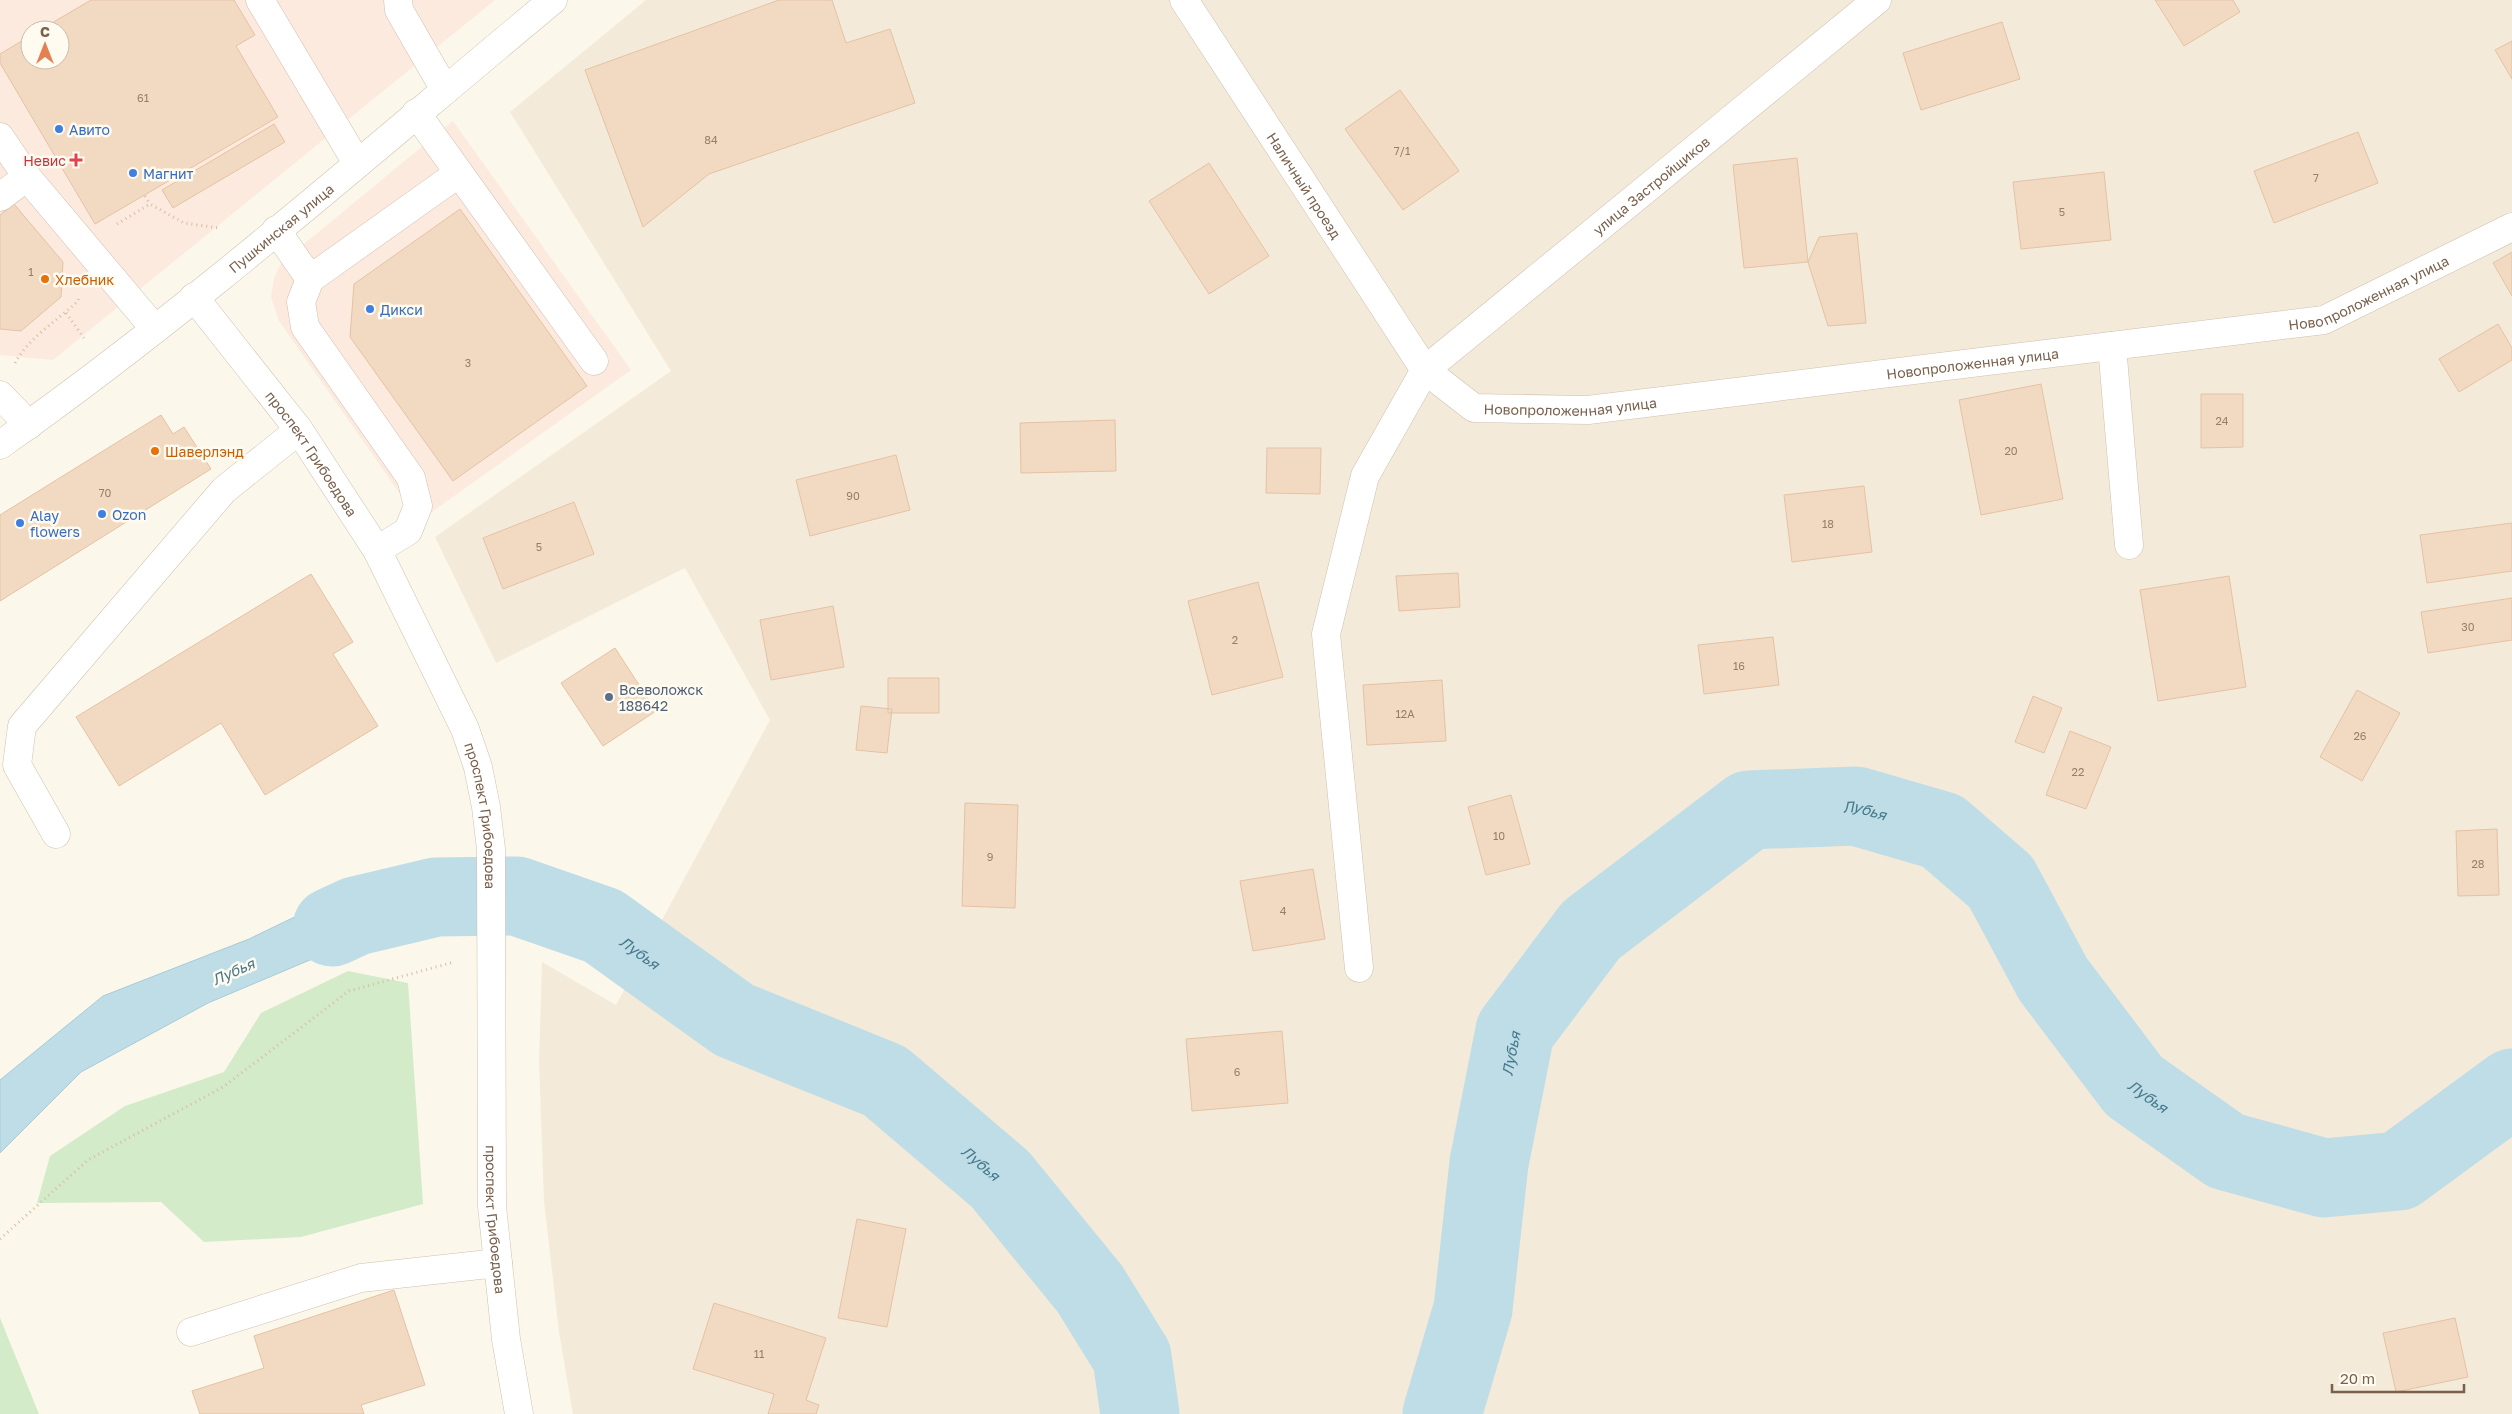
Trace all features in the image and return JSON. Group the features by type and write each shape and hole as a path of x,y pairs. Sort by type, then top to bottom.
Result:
{"street":[{"path":"260,0 357,163"},
{"path":"398,0 398,10 445,90"},
{"name":"Пушкинская улица","path":"0,445 155,329 553,0"},
{"name":"Наличный проезд","path":"1184,0 1425,370"},
{"name":"улица Застройщиков","path":"1425,370 1877,0"},
{"path":"416,113 594,361"},
{"path":"0,137 26,177 155,329"},
{"path":"377,550 408,531 418,506 411,478 305,327 301,302 310,279 459,173"},
{"path":"0,196 26,177"},
{"name":"Новопроложенная улица","path":"1425,370 1474,408 1588,410 2324,320 2512,226"},
{"path":"276,230 310,279"},
{"name":"проспект Грибоедова","path":"194,297 299,430 377,550 465,729 478,767 486,807 491,849 493,961 492,1206 506,1339 519,1414"},
{"path":"2112,346 2129,545"},
{"path":"1359,968 1326,634 1365,476 1425,370"},
{"path":"0,395 29,425"},
{"path":"56,834 17,765 22,726 224,490 299,430"},
{"path":"191,1332 361,1278 498,1263"}],"path":[{"path":"145,196 150,204 184,224 222,229"},
{"path":"14,366 22,348 78,301 83,244 150,204"},
{"path":"66,312 86,340"},
{"path":"0,1239 88,1160 223,1087 349,991 457,961"}],"shaded area":[{"path":"0,0 495,0 53,360 0,355"},
{"path":"646,0 2512,0 2512,1414 573,1414 559,1332 544,1201 539,1062 542,962 616,1005 770,720 685,568 496,663 435,537 671,371 510,112"},
{"path":"453,121 631,370 419,521 279,321 271,297 274,279 281,263"}],"green space":[{"path":"348,971 408,983 423,1204 301,1237 204,1242 161,1202 37,1203 50,1156 125,1106 224,1072 261,1013"},
{"path":"0,1318 39,1414 0,1414"}],"water":[{"path":"435,861 436,933 343,946 208,1003 81,1072 0,1153 0,1080 103,996 249,939 365,883"}],"building":[{"path":"91,0 234,0 255,35 236,46 278,117 95,224 0,63 0,54 20,42 20,70 70,70 70,20 57,20"},
{"path":"779,0 832,0 846,43 890,29 915,103 709,174 643,227 585,70"},
{"path":"2155,0 2233,0 2240,12 2184,46"},
{"path":"2002,22 2020,79 1921,110 1903,53"},
{"path":"2512,41 2512,79 2495,50"},
{"path":"1400,90 1459,171 1403,210 1345,129"},
{"path":"274,124 285,142 173,208 162,190"},
{"path":"2358,132 2378,183 2274,223 2254,171"},
{"path":"1797,158 1808,262 1744,268 1733,165"},
{"path":"1209,163 1269,256 1209,294 1149,201"},
{"path":"2104,172 2111,240 2021,249 2013,182"},
{"path":"14,204 63,262 61,297 21,331 0,329 0,215"},
{"path":"460,209 587,386 453,481 350,337 354,284"},
{"path":"1857,233 1866,323 1828,326 1808,262 1819,237"},
{"path":"2512,252 2512,296 2493,263"},
{"path":"2498,324 2512,348 2512,360 2459,392 2439,359"},
{"path":"2041,384 2063,499 1981,515 1959,400"},
{"path":"2201,394 2243,394 2243,447 2201,448"},
{"path":"161,415 173,434 184,427 211,469 0,601 0,515"},
{"path":"1115,420 1116,471 1021,473 1020,423"},
{"path":"1267,448 1321,448 1320,494 1266,493"},
{"path":"896,455 910,510 810,536 796,480"},
{"path":"1864,486 1872,552 1792,562 1784,495"},
{"path":"574,502 594,554 503,589 483,538"},
{"path":"2512,523 2512,571 2427,583 2420,535"},
{"path":"1458,573 1460,607 1399,611 1396,576"},
{"path":"311,574 353,642 333,654 378,726 265,795 221,723 119,786 76,717"},
{"path":"2229,576 2246,687 2158,701 2140,590"},
{"path":"1258,582 1283,677 1212,695 1188,601"},
{"path":"2512,598 2512,640 2428,653 2421,612"},
{"path":"833,606 844,667 771,680 760,620"},
{"path":"1773,637 1779,685 1704,694 1698,645"},
{"name":"Всеволожск 188642","path":"615,648 656,711 603,746 561,683"},
{"path":"888,678 939,678 939,713 888,713"},
{"path":"1442,680 1446,741 1367,745 1363,685"},
{"path":"2357,690 2400,713 2362,781 2320,757"},
{"path":"2033,696 2062,708 2044,753 2015,742"},
{"path":"861,706 892,709 887,753 856,750"},
{"path":"2070,731 2111,747 2086,809 2046,795"},
{"path":"1511,795 1530,864 1486,875 1468,807"},
{"path":"965,803 1018,805 1015,908 962,906"},
{"path":"2497,829 2499,895 2458,896 2456,831"},
{"path":"1313,869 1325,939 1253,951 1240,881"},
{"path":"1282,1031 1288,1103 1192,1111 1186,1039"},
{"path":"857,1219 906,1229 887,1327 838,1318"},
{"path":"394,1290 425,1385 361,1405 364,1414 200,1414 192,1391 264,1368 254,1336"},
{"path":"714,1303 826,1338 806,1400 819,1405 816,1414 768,1414 774,1394 693,1369"},
{"path":"2455,1318 2468,1377 2396,1392 2383,1333"}],"waterway":[{"name":"Лубья","path":"1442,1414 1473,1309 1489,1163 1515,1031 1591,930 1749,810 1856,806 1942,831 2001,882 2053,979 2134,1086 2226,1151 2324,1178 2399,1171 2512,1088"},
{"name":"Лубья","path":"332,927 356,916 436,897 517,896 603,926 734,1020 885,1081 1000,1179 1090,1289 1132,1357 1140,1414"}],"place":[{"name":"Авито","path":"59,129"},
{"name":"Невис","path":"76,160"},
{"name":"Магнит","path":"133,173"},
{"name":"Хлебник","path":"45,279"},
{"name":"Дикси","path":"370,309"},
{"name":"Шаверлэнд","path":"155,451"},
{"name":"Ozon","path":"102,514"},
{"name":"Alay flowers","path":"20,523"},
{"name":"Всеволожск 188642","path":"609,697"}]}
